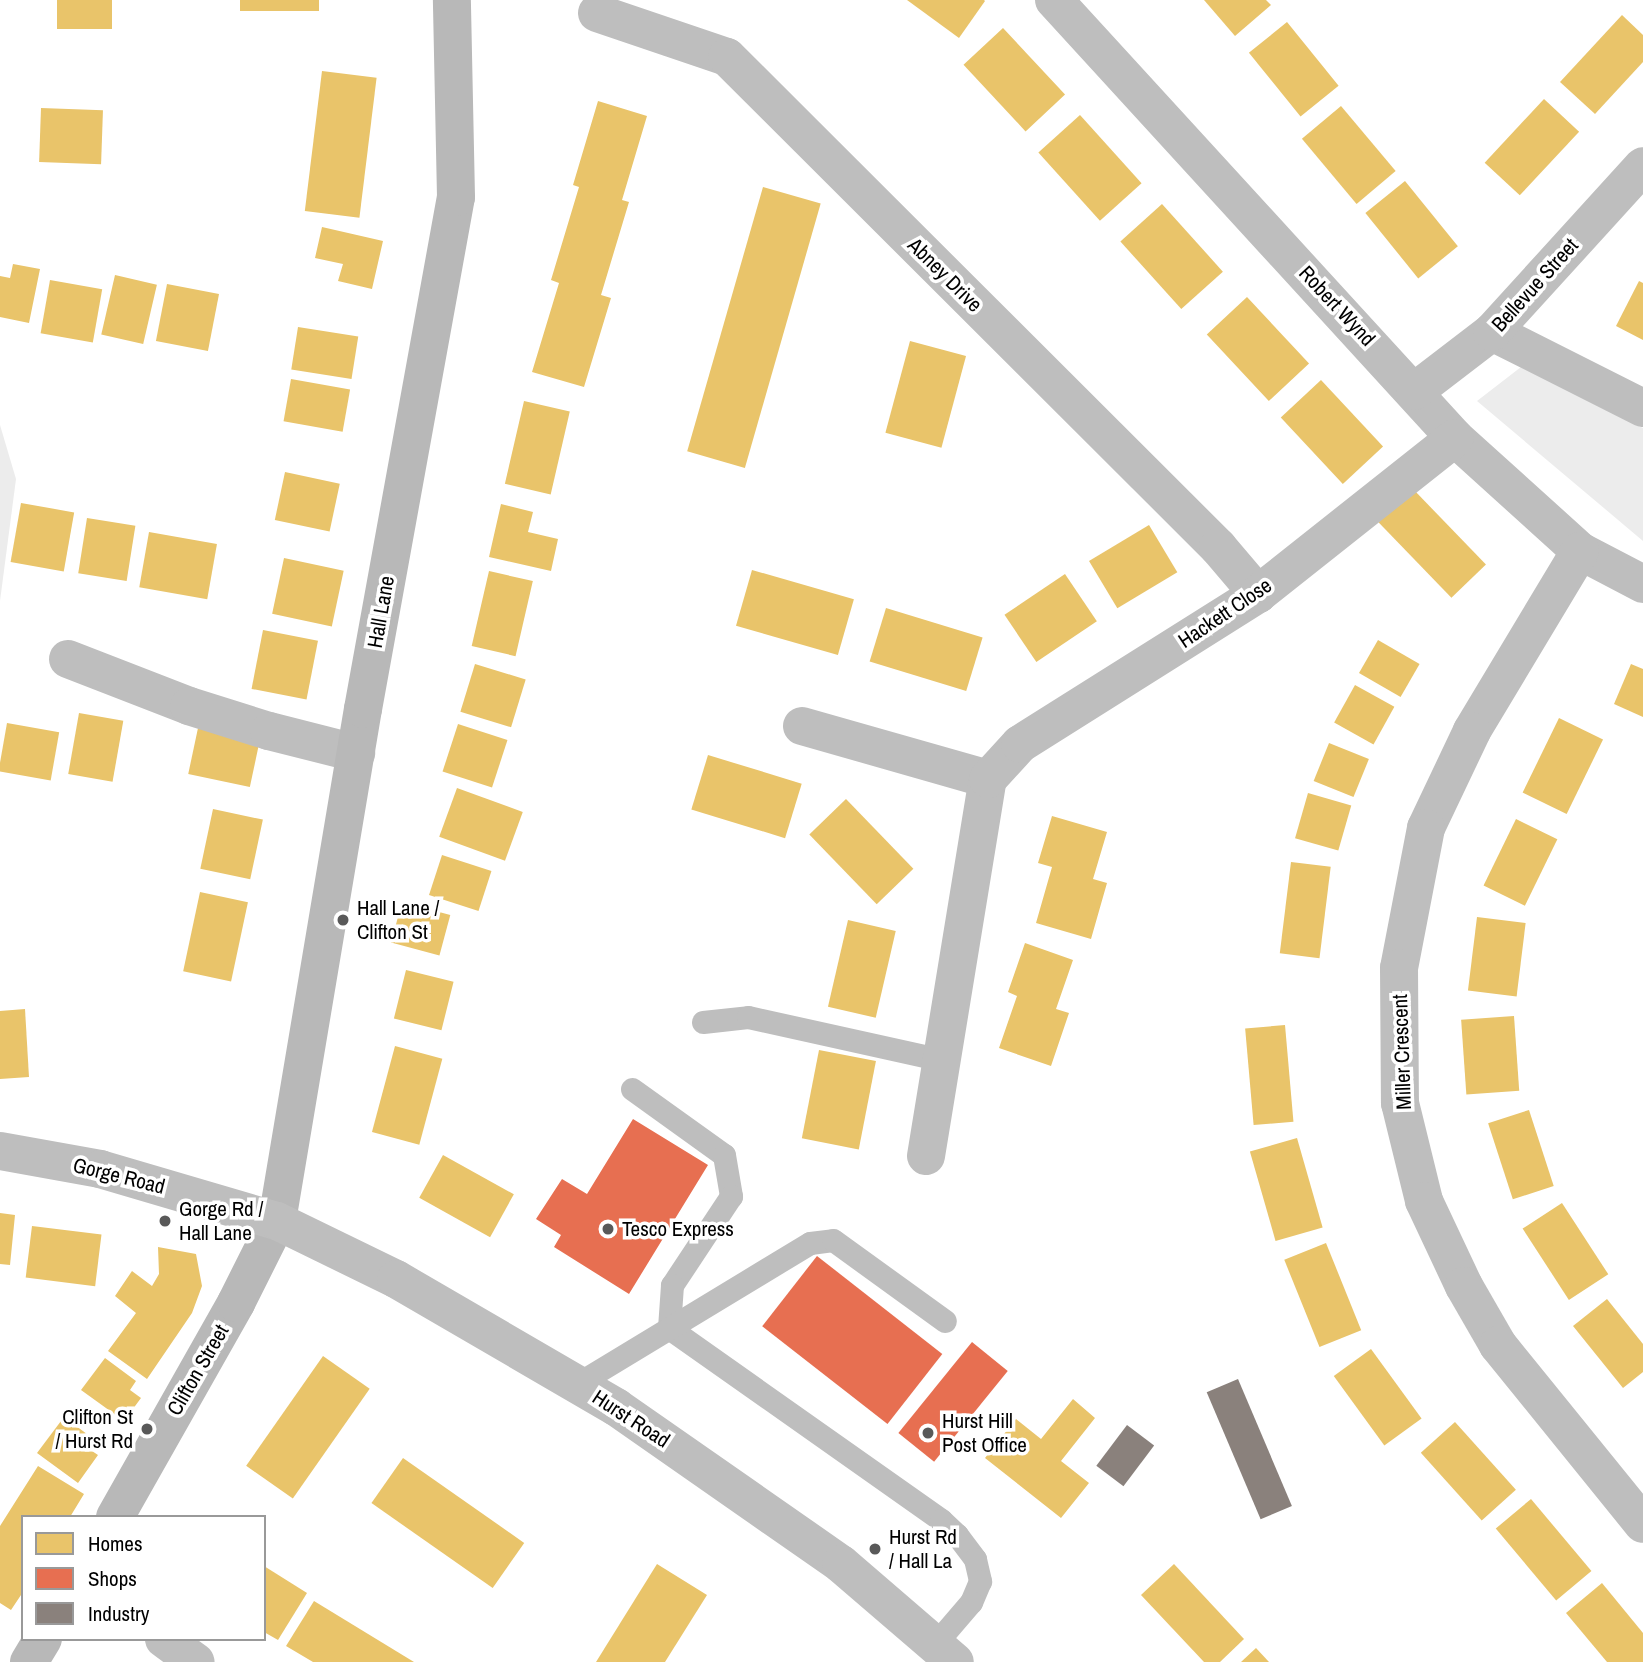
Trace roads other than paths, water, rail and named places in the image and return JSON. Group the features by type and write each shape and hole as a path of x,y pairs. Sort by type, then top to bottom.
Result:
{"street":[{"name":"Hall Lane","path":"277,1221 356,753 456,197 452,0"},
{"name":"Robert Wynd","path":"1054,0 1415,391 1455,438 1580,551 1643,584"},
{"name":"Abney Drive","path":"597,13 727,57 1218,547 1258,594"},
{"name":"Bellevue Street","path":"1415,391 1492,332 1643,166"},
{"path":"1492,332 1643,408"},
{"name":"Hackett Close","path":"988,779 1020,744 1258,594 1455,438"},
{"name":"Miller Crescent","path":"1580,551 1472,732 1426,828 1399,968 1400,1103 1424,1201 1464,1286 1497,1345 1643,1524"},
{"path":"68,659 189,706 269,731 356,753"},
{"path":"802,726 988,779 926,1156"},
{"name":"Gorge Road","path":"0,1151 100,1169 277,1221"},
{"name":"Hurst Road","path":"277,1221 396,1279 616,1407 841,1564 945,1653"},
{"name":"Clifton Street","path":"116,1515 236,1303 277,1221"},
{"path":"29,1662 42,1641"},
{"path":"167,1641 196,1662"}],"lane":[{"path":"703,1022 748,1017 942,1060"},
{"path":"632,1089 724,1155 731,1196 672,1285 669,1328"},
{"path":"577,1384 810,1243 833,1240 945,1321"},
{"path":"669,1328 941,1520 957,1535 975,1559 980,1581 945,1653"}],"place":[{"name":"Hall Lane / Clifton St","path":"343,920"},
{"name":"Gorge Rd / Hall Lane","path":"165,1221"},
{"name":"Tesco Express","path":"608,1229"},
{"name":"Clifton St / Hurst Rd","path":"147,1429"},
{"name":"Hurst Hill Post Office","path":"928,1433"},
{"name":"Hurst Rd / Hall La","path":"875,1549"}]}
